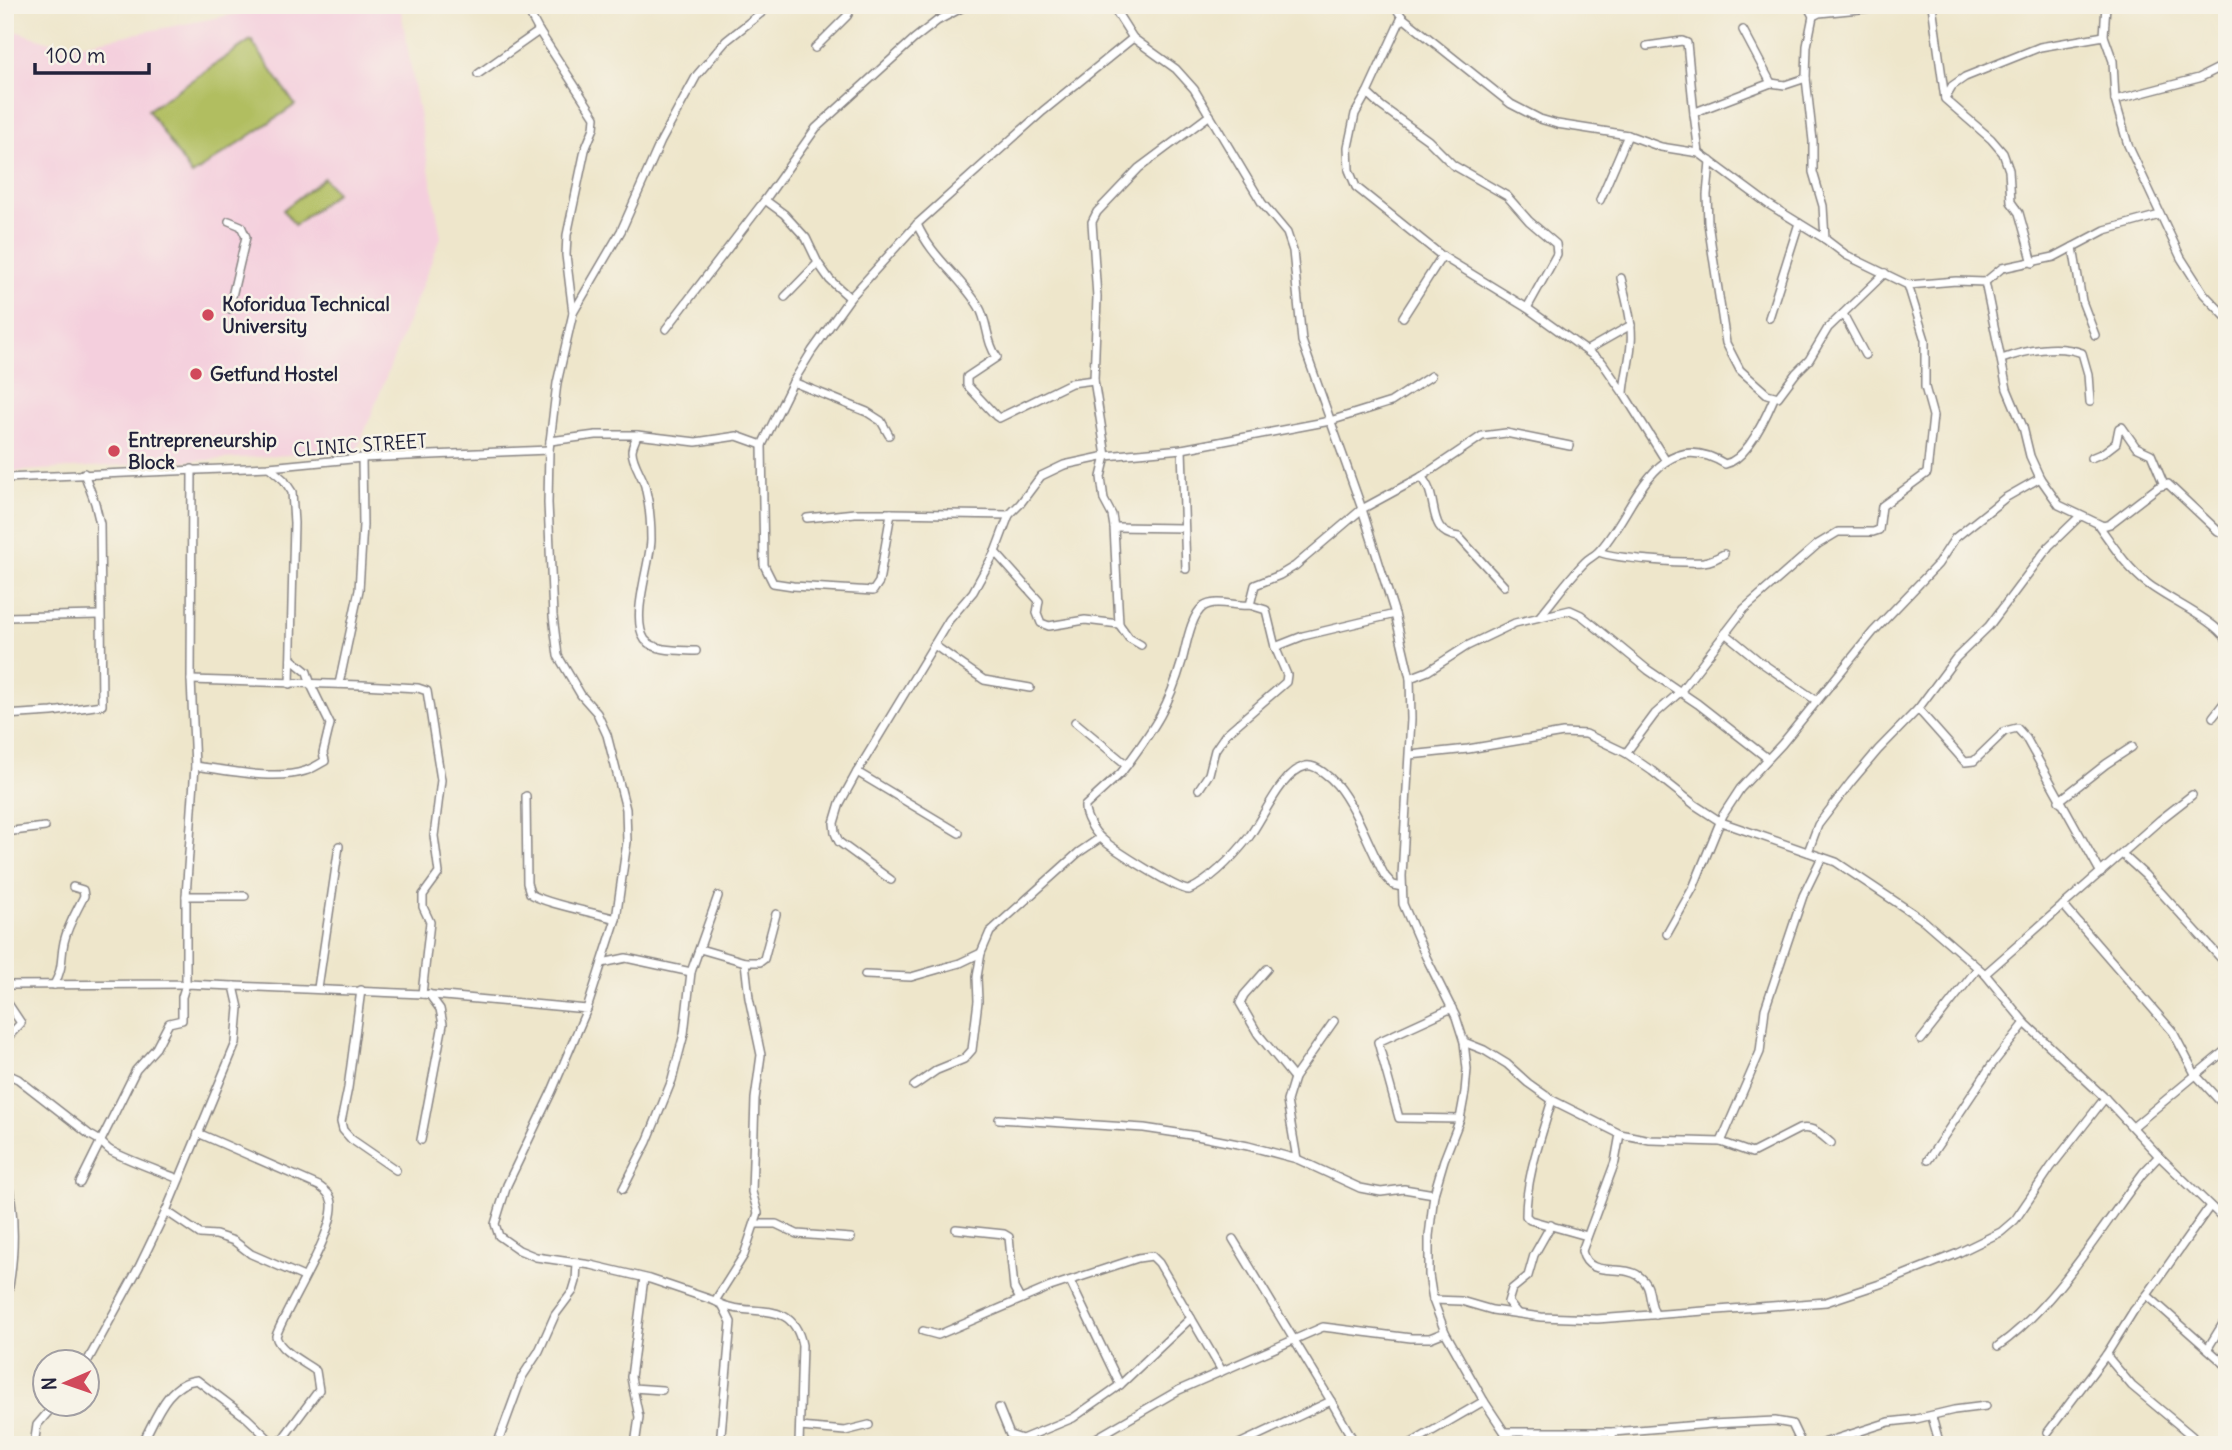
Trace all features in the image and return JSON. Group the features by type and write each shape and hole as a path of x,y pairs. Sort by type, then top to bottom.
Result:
{"street":[{"path":"525,5 539,32 572,83 588,102 595,117 594,128 585,150 567,235 566,255 573,313"},
{"path":"771,5 726,41 697,75 660,141 621,231 573,313 556,383 549,446 548,503 553,616 558,656 581,695 597,713 607,735 626,809 627,842 616,919 587,1009 507,1185 495,1224 499,1236 519,1250 536,1257 644,1278 723,1306 776,1313 793,1320 799,1330 802,1345 799,1445"},
{"path":"815,48 847,16 853,5"},
{"path":"666,329 765,200 816,128 914,39 937,21 967,5"},
{"path":"1112,5 1133,38 1176,69 1194,89 1262,203 1287,233 1293,251 1303,341 1362,509 1395,614 1410,678 1410,755 1402,887 1405,911 1452,1008 1464,1042 1467,1069 1460,1119 1434,1194 1429,1236 1429,1275 1433,1300 1445,1332 1484,1401 1513,1445"},
{"path":"1395,5 1402,17 1511,104 1557,124 1628,135 1661,147 1699,153 1758,197 1846,255 1908,285 1956,281 1985,282 2002,268 2054,257 2105,230 2160,215"},
{"path":"1807,5 1813,16 1807,46 1806,78 1813,141 1813,172 1823,206 1825,239"},
{"path":"1813,16 1819,13 1900,5"},
{"path":"1932,5 1945,99 2003,153 2009,170 2011,202 2019,213 2033,263"},
{"path":"2106,5 2104,36 2113,61 2115,100 2128,145 2181,258 2204,294 2227,318"},
{"path":"1402,17 1355,114 1348,147 1349,170 1356,187 1442,256 1527,308 1602,362 1666,461"},
{"path":"1743,30 1771,83"},
{"path":"478,74 539,32"},
{"path":"1945,99 1952,86 1965,77 2040,47 2104,36"},
{"path":"891,513 879,582 873,591 773,583 764,565 762,445 793,382 850,298 917,224 1043,111 1133,38"},
{"path":"1647,46 1682,41 1687,43 1699,153"},
{"path":"2115,100 2199,78 2227,64"},
{"path":"1694,114 1771,83 1785,85 1806,78"},
{"path":"1367,93 1428,139 1453,164 1507,196 1556,244 1557,254 1527,308"},
{"path":"1141,645 1129,638 1118,625 1114,527 1112,515 1104,500 1101,477 1106,456 1094,380 1097,297 1092,222 1097,212 1139,168 1210,115"},
{"path":"1600,200 1628,135"},
{"path":"1710,161 1708,223 1726,343 1740,370 1774,398"},
{"path":"765,200 784,214 806,238 818,263 850,298"},
{"path":"229,221 241,226 246,237 229,309"},
{"path":"1769,318 1799,223"},
{"path":"917,224 932,252 966,288 984,317 988,337 998,357 967,377 966,381 999,418 1071,383 1094,380"},
{"path":"2073,247 2082,301 2095,335"},
{"path":"1403,317 1442,256"},
{"path":"785,297 818,263"},
{"path":"1540,617 1586,561 1599,552 1639,489 1666,461 1685,454 1699,453 1710,455 1725,464 1732,463 1755,437 1774,398 1785,390 1809,360 1828,328 1885,273"},
{"path":"1622,278 1631,325 1624,394"},
{"path":"1985,282 2007,389 2040,478 2059,505 2099,526 2126,565 2192,613 2218,627 2227,640"},
{"path":"1626,753 1655,714 1680,692 1744,609 1818,544 1839,532 1879,530 1882,506 1927,473 1933,416 1925,387 1925,340 1908,285"},
{"path":"1843,314 1865,355"},
{"path":"1587,350 1631,325"},
{"path":"2002,359 2017,353 2054,349 2072,349 2082,353 2088,374 2090,402"},
{"path":"891,880 839,842 834,824 840,803 949,620 973,593 995,552 1009,515 1041,475 1064,465 1106,456 1182,449 1330,421 1391,402 1431,376"},
{"path":"793,382 867,412 881,421 889,435"},
{"path":"2091,458 2116,443 2119,428 2122,427 2136,447 2151,454 2164,485 2175,489 2218,531 2227,536"},
{"path":"1250,605 1255,585 1295,566 1362,509 1421,477 1482,436 1506,433 1570,446"},
{"name":"CLINIC STREET","path":"5,478 269,467 549,446 596,435 637,435 696,442 737,436 762,445"},
{"path":"637,435 632,451 645,486 651,536 649,563 640,601 642,634 647,642 656,647 696,651"},
{"path":"1182,449 1186,569"},
{"path":"339,684 359,590 362,458"},
{"path":"269,467 284,480 292,492 290,684"},
{"path":"80,1183 136,1070 156,1048 169,1023 182,1020 182,997 186,984 187,896 195,766 191,680 192,469"},
{"path":"6,714 52,712 102,705 100,524 85,473"},
{"path":"1421,477 1426,482 1432,498 1432,511 1441,531 1446,535 1459,537 1504,586"},
{"path":"1667,934 1693,888 1721,822 1740,789 1782,744 1873,632 1938,564 1955,538 2005,498 2040,478"},
{"path":"2099,526 2110,524 2164,485"},
{"path":"807,517 855,513 1009,515"},
{"path":"1808,852 1818,825 1878,750 1917,709 1956,658 1989,626 2049,546 2080,516"},
{"path":"1114,527 1183,528"},
{"path":"995,552 1039,601 1037,613 1041,623 1049,626 1085,620 1118,625"},
{"path":"1599,552 1702,562 1714,560 1724,554"},
{"path":"1199,789 1209,774 1215,750 1226,734 1286,682 1287,675 1275,647 1266,610 1250,605 1208,604 1200,608 1192,625 1170,700 1152,731 1121,773 1084,806 1084,813 1100,838 1174,886 1189,890 1216,870 1250,836 1269,804 1294,772 1306,766 1314,766 1338,785 1385,876 1393,886 1402,887"},
{"path":"1410,678 1428,671 1467,646 1515,623 1570,610 1580,614 1648,670 1767,758"},
{"path":"1275,647 1303,636 1395,614"},
{"path":"5,617 100,615"},
{"path":"1725,633 1759,661 1818,701"},
{"path":"934,645 984,680 1030,688"},
{"path":"195,766 281,774 305,772 325,761 323,753 330,724 307,672 291,659"},
{"path":"191,680 339,684 418,688 427,691 441,780 434,836 439,873 423,895 430,922 426,994 440,1009 443,1024 421,1140"},
{"path":"2213,717 2227,699"},
{"path":"1917,709 1965,762 1969,763 2005,731 2017,728 2026,738 2101,873"},
{"path":"1075,722 1127,765"},
{"path":"1410,755 1468,749 1563,733 1586,734 1626,753 1721,822 1836,862 1923,920 1985,974 2025,1023 2105,1098 2159,1156 2227,1222"},
{"path":"2059,801 2132,747"},
{"path":"857,772 959,833"},
{"path":"1985,974 2192,795"},
{"path":"526,796 527,883 530,893 542,901 616,919"},
{"path":"5,832 45,827"},
{"path":"915,1086 937,1070 964,1059 972,1050 978,1002 977,977 981,953 990,932 1078,853 1100,838"},
{"path":"318,988 339,846"},
{"path":"2123,855 2145,875 2227,965"},
{"path":"1721,1142 1760,1052 1765,1009 1803,897 1822,857"},
{"path":"54,985 62,970 64,943 69,926 84,896 83,890 73,887"},
{"path":"187,896 245,897"},
{"path":"623,1189 647,1142 672,1080 684,1034 691,972 718,896"},
{"path":"2063,905 2172,1032 2194,1074 2227,1109"},
{"path":"700,949 757,963 764,959 776,915"},
{"path":"865,975 911,978 960,963 981,953"},
{"path":"602,963 626,958 691,972"},
{"path":"715,1301 744,1255 758,1213 752,1192 754,1099 761,1055 749,998 745,962"},
{"path":"1921,1040 1978,968"},
{"path":"1267,969 1240,1003 1258,1034 1294,1077"},
{"path":"5,985 186,984 318,988 426,994 587,1009"},
{"path":"95,1348 166,1211 236,1043 239,1008 234,986"},
{"path":"361,990 341,1122 343,1130 351,1139 396,1170"},
{"path":"5,999 21,1023 5,1040"},
{"path":"1452,1008 1378,1042 1399,1118 1460,1119"},
{"path":"1297,1159 1287,1101 1294,1077 1334,1020"},
{"path":"1928,1160 2025,1023"},
{"path":"1464,1042 1507,1064 1552,1100 1620,1134 1650,1140 1721,1142 1752,1153 1807,1127 1815,1129 1831,1143"},
{"path":"2133,1127 2227,1049"},
{"path":"5,1073 18,1079 90,1135 101,1140 107,1149 178,1179"},
{"path":"1433,1300 1461,1301 1492,1310 1567,1319 1826,1302 1876,1286 1956,1254 2001,1232 2015,1220 2061,1153 2105,1098"},
{"path":"1552,1100 1535,1156 1526,1216 1530,1220 1587,1236"},
{"path":"999,1119 1144,1128 1248,1146 1297,1159 1360,1188 1381,1192 1404,1189 1434,1194"},
{"path":"141,1445 162,1406 183,1382 197,1380 277,1445 319,1390 316,1371 277,1342 276,1336 329,1227 332,1202 329,1194 320,1186 198,1133"},
{"path":"1620,1134 1615,1162 1583,1251 1587,1262 1602,1270 1634,1273 1640,1277 1650,1290 1650,1306 1656,1315"},
{"path":"1998,1346 2024,1325 2057,1287 2143,1173 2159,1156"},
{"path":"5,1170 13,1211 14,1247 5,1307"},
{"path":"2048,1432 2106,1355 2134,1310 2210,1206"},
{"path":"166,1211 200,1234 216,1235 234,1241 251,1254 304,1277"},
{"path":"756,1224 776,1224 796,1234 851,1238"},
{"path":"1518,1314 1508,1301 1509,1295 1512,1289 1528,1276 1534,1255 1551,1225"},
{"path":"956,1229 1004,1234 1009,1237 1014,1288 1020,1299"},
{"path":"1233,1239 1356,1445"},
{"path":"922,1331 938,1335 1020,1299 1138,1258 1152,1256 1159,1263 1222,1371"},
{"path":"497,1445 522,1377 539,1351 555,1315 573,1291 577,1263"},
{"path":"635,1445 639,1417 631,1363 640,1321 644,1278"},
{"path":"1070,1281 1120,1385"},
{"path":"2147,1295 2227,1366"},
{"path":"720,1445 731,1322 723,1306"},
{"path":"2208,1348 2227,1317"},
{"path":"999,1408 1010,1435 1022,1439 1073,1418 1120,1385 1191,1318"},
{"path":"1084,1445 1156,1402 1323,1327 1411,1338 1430,1338 1445,1332"},
{"path":"2106,1355 2140,1392 2192,1436 2192,1445"},
{"path":"633,1388 662,1391"},
{"path":"1237,1445 1331,1401"},
{"path":"1408,1445 1484,1401"},
{"path":"1818,1445 1889,1422 1986,1406"},
{"path":"1932,1417 1940,1445"},
{"path":"34,1445 37,1425 43,1418"},
{"path":"1505,1432 1613,1432 1711,1424 1786,1422 1792,1424 1802,1445"},
{"path":"800,1427 845,1431 869,1425"},
{"path":"1610,1445 1613,1432"}],"shaded area":[{"name":"Koforidua Technical University","path":"282,5 400,5 441,237 357,451 5,472 5,28 67,47"}],"green space":[{"path":"251,40 295,105 192,175 148,110"},
{"path":"324,178 336,193 295,225 283,210"}],"place":[{"name":"Koforidua Technical University","path":"208,315"},
{"name":"Getfund Hostel","path":"196,374"},
{"name":"Entrepreneurship Block","path":"114,451"}]}
